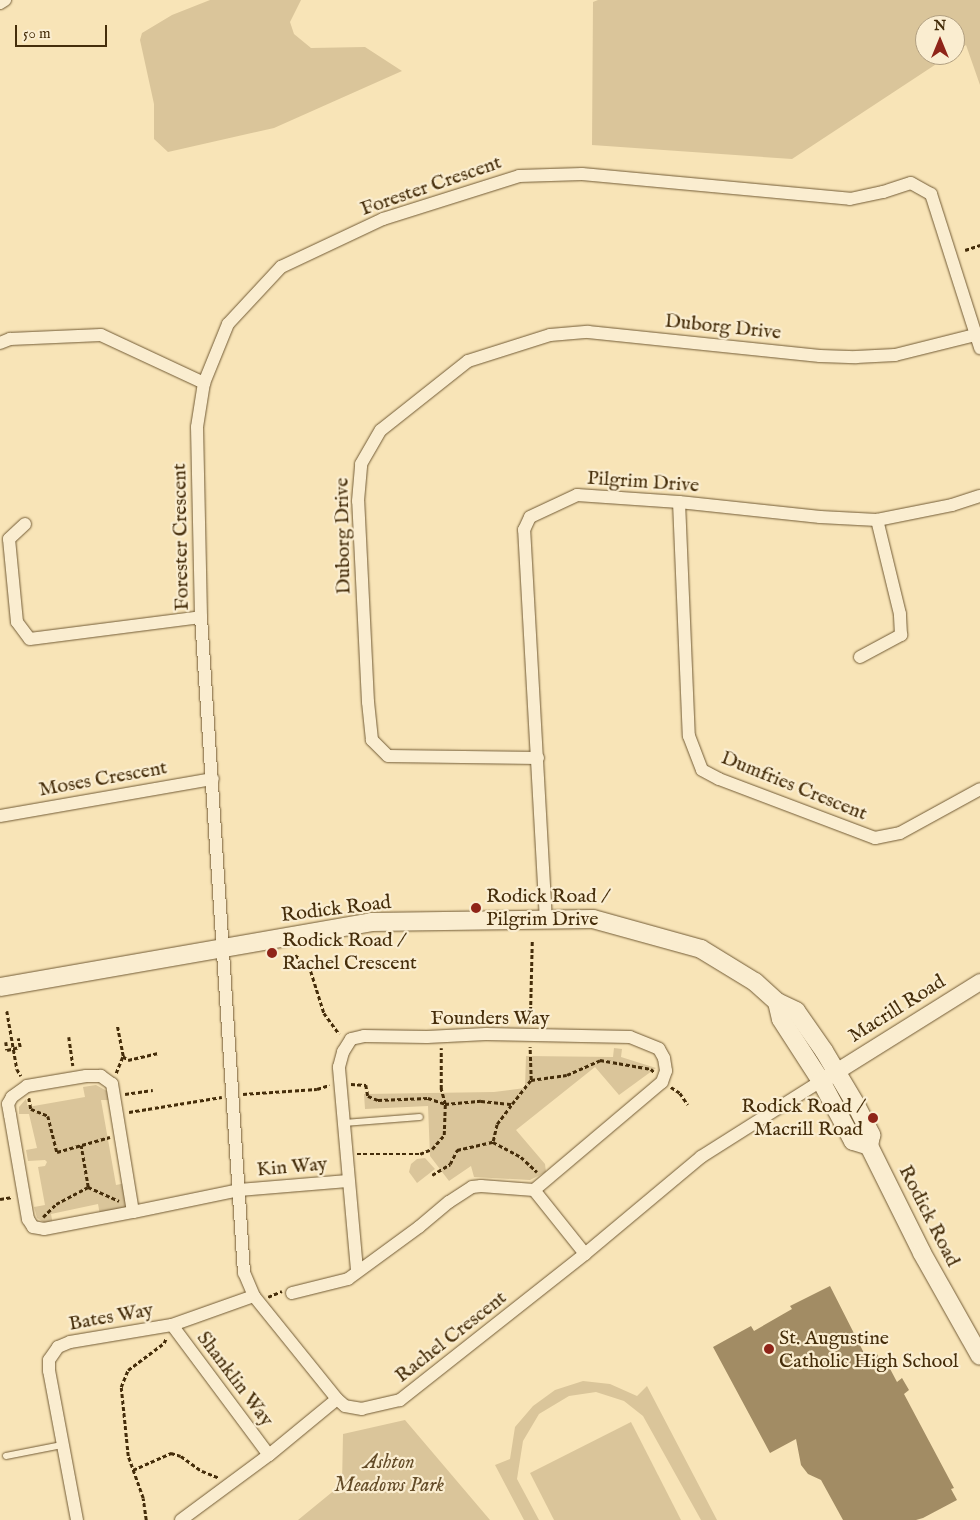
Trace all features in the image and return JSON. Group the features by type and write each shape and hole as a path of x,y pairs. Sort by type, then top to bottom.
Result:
{"main road":[{"name":"Rodick Road","path":"2,989 371,922 593,919 701,949 755,982 777,1002 796,1012 836,1072 871,1135 870,1146 922,1253 980,1356"},
{"name":"Rodick Road","path":"777,1002 781,1019 821,1081 854,1141 870,1146"}],"street":[{"path":"0,3 5,0"},
{"name":"Forester Crescent","path":"222,948 202,617 197,428 204,383 228,324 281,267 383,218 519,176 582,174 850,199 912,183 931,194 980,348"},
{"name":"Duborg Drive","path":"538,758 388,756 372,740 368,702 358,501 361,464 381,430 468,361 550,335 588,332 810,355 856,357 894,355 975,335"},
{"path":"0,343 10,339 102,335 204,383"},
{"name":"Pilgrim Drive","path":"546,921 524,530 530,517 577,495 679,502 820,517 877,520 952,505 980,496"},
{"name":"Dumfries Crescent","path":"679,502 688,736 702,770 719,779 874,838 900,833 980,788"},
{"path":"860,657 901,635 900,614 877,520"},
{"path":"24,524 9,539 17,622 30,639 202,617"},
{"name":"Moses Crescent","path":"0,816 213,779"},
{"name":"Rachel Crescent","path":"222,948 244,1273 256,1298 337,1399 345,1406 362,1409 400,1400 585,1254 701,1157 821,1081"},
{"name":"Macrill Road","path":"821,1081 980,982"},
{"name":"Founders Way","path":"347,1044 351,1039 364,1036 427,1037 486,1034 630,1037 659,1049 664,1058 666,1071 662,1081"},
{"path":"347,1044 339,1067 357,1270"},
{"path":"33,1226 28,1219 8,1104 17,1091 27,1086 75,1078 101,1076 114,1090 133,1210"},
{"path":"292,1293 348,1279 357,1270 472,1187 538,1187 662,1081"},
{"name":"Kin Way","path":"33,1226 44,1229 239,1190 348,1181"},
{"path":"538,1187 585,1254"},
{"name":"Bates Way","path":"77,1520 49,1371 49,1360 58,1347 70,1342 172,1325 256,1298"},
{"name":"Shanklin Way","path":"172,1325 269,1455"},
{"path":"181,1520 269,1455 337,1399"}],"lane":[{"path":"344,1123 420,1117"},
{"path":"6,1456 62,1445"}],"path":[{"path":"964,250 980,245"},
{"path":"295,956 309,964 324,1013 347,1044"},
{"path":"7,1011 17,1070 27,1086 31,1109 48,1116 57,1152 122,1136"},
{"path":"117,1026 123,1056 114,1090 153,1090"},
{"path":"6,1042 7,1050 20,1047 18,1038"},
{"path":"69,1038 75,1078"},
{"path":"123,1056 128,1060 160,1053"},
{"path":"531,1080 567,1075 600,1060 651,1069 662,1081 680,1093 688,1105"},
{"path":"118,1114 232,1095 317,1089 341,1083 366,1085 368,1096 378,1100 428,1098 445,1104"},
{"path":"493,1142 497,1124 512,1104"},
{"path":"432,1176 450,1164 457,1150 493,1142 521,1157 536,1170 538,1187"},
{"path":"81,1146 88,1187"},
{"path":"33,1226 56,1204 88,1187"},
{"path":"88,1187 133,1210"},
{"path":"256,1298 284,1290 292,1293"},
{"path":"146,1520 143,1498 128,1456 121,1387 128,1370 164,1343 172,1325"},
{"path":"133,1470 171,1453 181,1456 202,1471 231,1483"}],"green space":[{"path":"210,0 301,0 290,22 294,34 311,48 365,47 402,71 274,128 168,152 154,139 154,104 140,40 142,33 172,15"},
{"path":"598,0 980,0 980,85 965,46 965,15 915,15 915,65 935,65 792,159 592,145 593,2"},
{"path":"614,1048 622,1049 621,1057 656,1068 619,1095 595,1067 516,1130 545,1164 546,1172 530,1180 474,1177 471,1166 449,1181 430,1156 428,1106 365,1109 364,1094 494,1092 525,1088 526,1056 613,1057"},
{"path":"96,1085 107,1091 111,1100 101,1100 116,1185 126,1183 128,1209 100,1215 98,1204 51,1214 53,1225 47,1224 37,1218 34,1207 45,1205 38,1167 45,1166 47,1162 45,1160 28,1161 26,1150 37,1148 29,1114 19,1114 19,1107 26,1099 28,1107 85,1097 83,1087"},
{"path":"425,1158 435,1169 417,1183 409,1172 411,1164 417,1159"},
{"path":"583,1381 610,1384 637,1396 647,1386 717,1520 701,1520 643,1416 624,1401 596,1392 569,1396 539,1414 523,1441 517,1479 539,1520 524,1520 495,1465 510,1459 515,1427 533,1406 555,1390"},
{"name":"Ashton Meadows Park","path":"405,1420 490,1520 298,1520 342,1484 343,1434"},
{"path":"631,1422 681,1520 554,1520 530,1473"}],"building":[{"path":"830,1286 867,1359 877,1354 883,1365 887,1363 897,1382 902,1378 909,1390 904,1394 954,1488 951,1489 957,1500 923,1518 916,1520 843,1520 821,1480 808,1474 801,1465 796,1439 770,1453 713,1347 751,1326 754,1331 792,1309 790,1306"}],"place":[{"name":"Rodick Road / Pilgrim Drive","path":"476,908"},
{"name":"Rodick Road / Rachel Crescent","path":"272,953"},
{"name":"Rodick Road / Macrill Road","path":"873,1118"},
{"name":"St. Augustine Catholic High School","path":"769,1349"}]}
